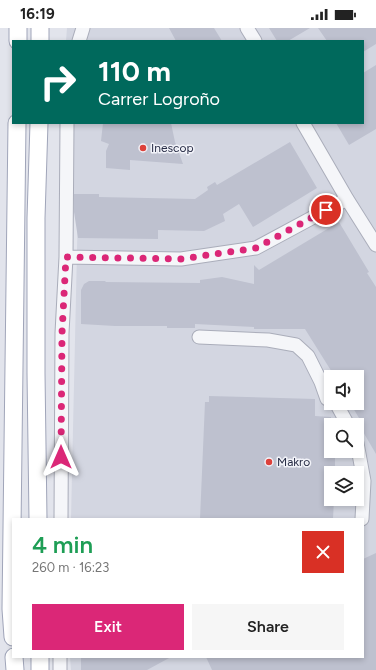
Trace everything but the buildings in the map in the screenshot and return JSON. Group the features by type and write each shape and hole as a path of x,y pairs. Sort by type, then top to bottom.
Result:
{"main road":[{"path":"18,28 18,40"},
{"path":"40,28 40,40"},
{"path":"12,518 17,124"},
{"path":"38,518 36,218 39,124"},
{"path":"12,528 12,623"},
{"path":"14,658 15,670"},
{"path":"40,658 40,670"}],"street":[{"path":"79,40 83,28"},
{"path":"247,28 254,40"},
{"path":"61,518 62,333 66,257 67,124"},
{"path":"304,124 347,199 376,244"},
{"path":"66,257 181,259 256,248 347,199"},
{"path":"199,337 268,340 296,345 308,356 324,387"},
{"path":"360,458 364,481 362,518"},
{"path":"60,658 60,670"}],"shaded area":[{"path":"67,28 376,28 376,670 71,670 70,658 364,658 364,518 71,518 78,206 72,193 69,124 364,124 364,40 66,40"}],"place":[{"name":"Inescop","path":"143,148"},
{"name":"Makro","path":"269,462"}],"route":[{"path":"61,457 62,333 66,257 181,259 256,248 326,210"}]}
